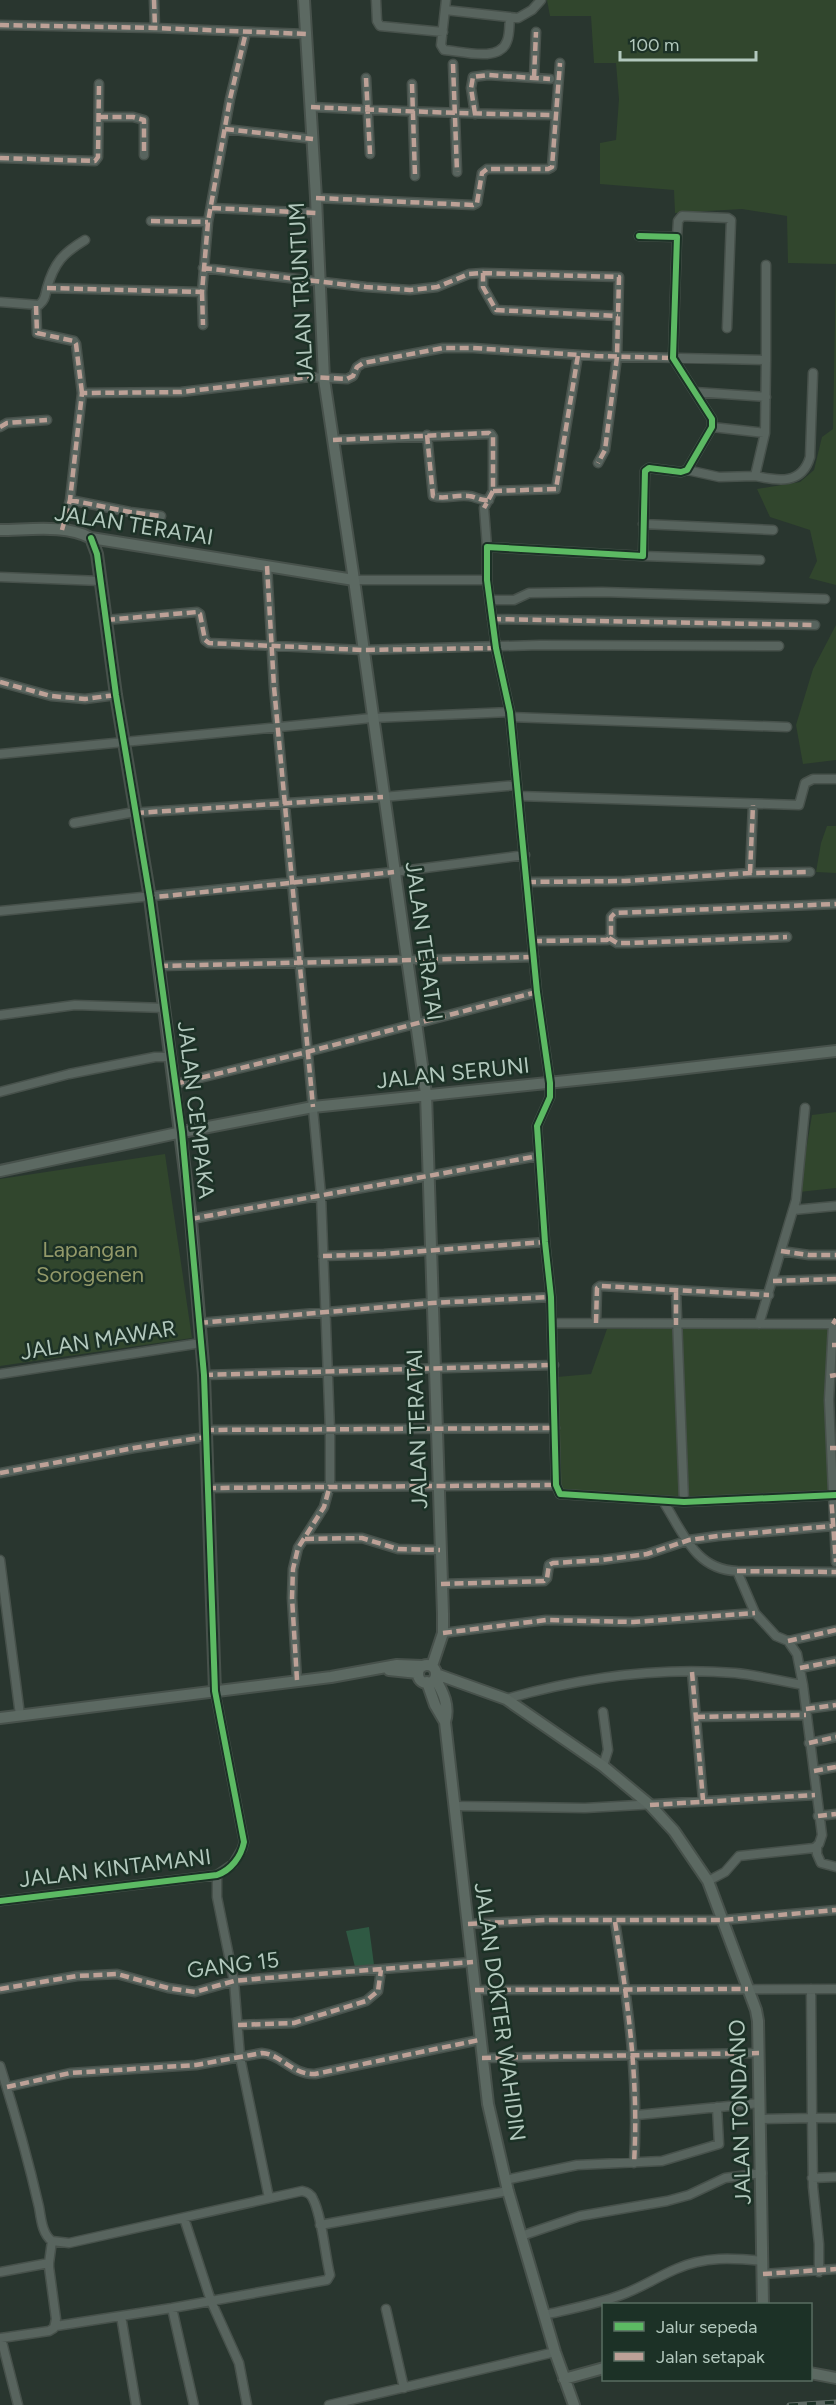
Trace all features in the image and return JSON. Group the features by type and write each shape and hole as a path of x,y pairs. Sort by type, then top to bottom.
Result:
{"street":[{"path":"154,0 155,28"},
{"name":"JALAN TRUNTUM","path":"304,0 316,198 309,213 316,378 333,440 354,580"},
{"path":"376,0 377,21 380,26 443,32"},
{"path":"446,0 441,48 444,50 495,53 508,40 510,17"},
{"path":"445,10 510,17 523,16 541,0"},
{"path":"0,25 307,34"},
{"path":"203,325 203,268 208,222 246,32"},
{"path":"534,78 536,32"},
{"path":"316,198 473,205 477,203 482,173 487,169 548,169 552,167 561,63"},
{"path":"453,64 458,172"},
{"path":"475,114 471,88 473,77 488,75 550,79"},
{"path":"366,78 370,154"},
{"path":"0,158 95,161 98,157 99,84"},
{"path":"412,84 415,176"},
{"path":"311,107 413,110 456,115 555,115"},
{"path":"99,117 133,117 144,120 144,155"},
{"path":"225,129 313,139"},
{"path":"212,208 309,213"},
{"path":"687,470 712,427 712,419 673,358 678,221 682,216 731,220 727,328"},
{"path":"152,221 208,222"},
{"path":"639,236 677,237"},
{"path":"0,302 36,306 45,299 54,269 64,253 85,240"},
{"path":"755,477 765,434 766,265"},
{"path":"203,268 366,287 427,289 438,288 469,274 483,273 617,276 620,282 617,357 604,450 598,463"},
{"path":"483,273 483,287 496,310 618,316"},
{"path":"47,288 202,292"},
{"path":"36,306 37,333 74,341 76,344 82,393 69,500 62,530"},
{"path":"82,393 181,392 316,378 347,379 353,376 357,367 363,363 443,348 617,357 766,360"},
{"path":"427,435 433,496 451,498 469,496 481,501 491,496 556,489 578,355"},
{"path":"643,556 645,471 648,468 681,472 687,470 719,477 755,477 774,480 788,479 798,475 807,467 810,457 813,373"},
{"path":"695,392 766,397"},
{"path":"0,427 7,423 47,420"},
{"path":"712,427 765,434"},
{"path":"333,440 427,435 490,434 493,437 491,496 484,508 488,547 487,580 496,648 510,715 537,992 550,1083 550,1097 537,1124 551,1297 556,1485 560,1494 684,1502 834,1496"},
{"path":"69,500 161,516"},
{"path":"643,524 773,530"},
{"name":"JALAN TERATAI","path":"0,530 78,532 91,538 354,580 426,1094 443,1633 429,1673"},
{"name":"JALAN CEMPAKA","path":"91,538 97,554 94,582 106,620 109,696 143,898 159,966 165,1008 162,1057 175,1084 182,1132 204,1375 215,1691"},
{"path":"488,547 760,560"},
{"path":"267,566 285,803 321,1195 330,1430 330,1485 324,1507 298,1548 293,1569 292,1598 297,1680"},
{"path":"0,577 94,582"},
{"path":"354,580 487,580"},
{"path":"490,600 514,600 530,593 581,592 825,599"},
{"path":"106,620 197,612 200,614 204,640 209,643 363,650 540,645 779,646"},
{"path":"492,619 815,625"},
{"path":"0,682 51,696 85,699 109,696"},
{"path":"0,754 372,718 510,715 787,726"},
{"path":"519,795 799,806 805,783 813,779 836,778"},
{"path":"74,823 129,813 383,797 517,785"},
{"path":"750,873 753,805"},
{"path":"0,911 394,872 525,855"},
{"path":"527,882 625,881 750,873 810,872"},
{"path":"609,938 611,917 615,913 836,904"},
{"path":"609,938 617,943 629,943 787,937"},
{"path":"532,941 609,938"},
{"path":"159,966 534,957"},
{"path":"175,1084 537,992"},
{"path":"0,1015 75,1005 165,1008"},
{"name":"JALAN SERUNI","path":"0,1171 313,1107 836,1051"},
{"path":"0,1092 69,1074 162,1057"},
{"path":"759,1324 793,1210 805,1108"},
{"path":"191,1220 538,1155"},
{"path":"793,1210 836,1206"},
{"path":"323,1256 545,1242"},
{"path":"781,1251 809,1255 836,1255"},
{"path":"773,1281 836,1279"},
{"path":"596,1323 598,1287 769,1295"},
{"path":"676,1291 684,1502"},
{"path":"199,1323 432,1303 551,1297"},
{"path":"552,1323 676,1325 834,1322 832,1399 836,1562"},
{"name":"JALAN MAWAR","path":"0,1374 201,1343"},
{"path":"204,1375 554,1365"},
{"path":"0,1473 206,1434 330,1430 555,1428"},
{"path":"207,1488 330,1485 556,1485"},
{"path":"663,1500 698,1556 707,1563 726,1571 836,1572"},
{"path":"441,1584 544,1581 548,1578 551,1563 647,1554 689,1540 834,1523"},
{"path":"305,1539 362,1538 398,1549 440,1550"},
{"path":"0,1560 20,1714"},
{"path":"737,1571 755,1613 776,1636 788,1641 797,1654 822,1835 817,1846 817,1854 821,1863 836,1868"},
{"path":"443,1633 546,1620 633,1622 755,1613"},
{"path":"788,1641 836,1630"},
{"path":"800,1668 836,1661"},
{"path":"0,1718 410,1664 429,1673"},
{"path":"506,1699 591,1679 692,1672 736,1673 803,1685"},
{"path":"692,1672 703,1800"},
{"name":"JALAN TONDANO","path":"429,1673 506,1699 603,1766 650,1805 674,1831 708,1881 756,2010 762,2173 763,2303"},
{"name":"JALAN DOKTER WAHIDIN","path":"429,1673 445,1699 447,1714 445,1722 488,2104 521,2236 555,2352 574,2405"},
{"name":"JALAN KINTAMANI","path":"0,1901 217,1875 232,1864 242,1850 244,1842 215,1691"},
{"path":"696,1717 806,1712 836,1705"},
{"path":"603,1712 608,1750 603,1766"},
{"path":"809,1743 836,1737"},
{"path":"814,1771 836,1767"},
{"path":"454,1806 585,1808 815,1794"},
{"path":"818,1816 836,1814"},
{"path":"708,1881 726,1872 739,1856 817,1846"},
{"path":"217,1875 217,1897 234,1981 240,2057 268,2198"},
{"path":"468,1924 545,1920 615,1922 723,1920 836,1910"},
{"path":"615,1922 633,2056 637,2115 634,2163"},
{"name":"GANG 15","path":"0,1989 77,1976 117,1974 187,1992 204,1990 234,1981 473,1962"},
{"path":"238,2025 294,2023 366,2001 375,1996 378,1991 381,1970"},
{"path":"811,1989 812,2178 819,2272"},
{"path":"476,1990 836,1989"},
{"path":"7,2088 70,2073 176,2067 268,2054 298,2072 315,2074 479,2040"},
{"path":"482,2058 759,2053"},
{"path":"0,2066 24,2144 46,2234 52,2241 69,2243 299,2191 306,2192 315,2201 330,2276 328,2279 172,2308 56,2326 49,2331 1,2338 18,2405"},
{"path":"637,2115 759,2103"},
{"path":"320,2225 507,2186 577,2165 663,2161 719,2144 717,2107"},
{"path":"760,2119 836,2118"},
{"path":"521,2236 588,2215 689,2195 725,2178 762,2173"},
{"path":"812,2178 836,2177"},
{"path":"184,2218 211,2301 239,2363 247,2405"},
{"path":"52,2241 49,2263 56,2326"},
{"path":"544,2315 619,2296 644,2286 676,2268 701,2261 726,2258 763,2261"},
{"path":"0,2272 49,2263"},
{"path":"763,2274 819,2272 836,2269"},
{"path":"172,2308 194,2405"},
{"path":"386,2309 404,2388"},
{"path":"121,2316 136,2405"},
{"path":"329,2405 555,2352"},
{"path":"564,2379 602,2368"},
{"path":"812,2373 836,2378"}],"green space":[{"path":"547,0 836,0 836,264 788,263 787,216 742,209 675,213 674,190 600,184 600,143 616,140 619,99 616,63 594,63 591,16 550,16"},
{"path":"836,264 836,585 809,578 817,561 810,530 770,517 757,489 800,482 814,470 822,437 833,429"},
{"path":"836,625 836,760 803,764 796,725 813,669"},
{"path":"827,826 836,826 836,873 816,872 821,843"},
{"path":"836,1112 836,1188 799,1192 812,1115"},
{"name":"Lapangan Sorogenen","path":"165,1154 192,1338 0,1366 0,1179"},
{"path":"607,1329 833,1329 826,1399 836,1493 694,1501 558,1494 557,1377 591,1374"}],"shaded area":[{"path":"369,1927 374,1965 355,1967 346,1931"}],"railway":[{"path":"789,2405 836,2402"}],"marked path":[{"path":"154,0 155,28"},
{"path":"0,25 307,34"},
{"path":"47,288 202,292 208,222 230,99 246,32"},
{"path":"534,78 536,32"},
{"path":"316,198 473,205 477,203 482,173 487,169 548,169 552,167 560,63"},
{"path":"453,64 457,172"},
{"path":"475,114 471,88 473,77 488,75 550,79"},
{"path":"366,78 370,154"},
{"path":"0,158 95,161 98,157 99,84"},
{"path":"412,84 415,176"},
{"path":"311,107 555,115"},
{"path":"99,117 133,117 144,120 144,155"},
{"path":"225,129 313,139"},
{"path":"212,208 317,213"},
{"path":"151,221 208,222"},
{"path":"203,268 410,290 437,287 469,274 483,273 483,287 496,310 618,316"},
{"path":"483,273 619,277 617,357 605,450 598,463"},
{"path":"202,292 203,325"},
{"path":"36,306 37,333 74,341 76,344 82,393"},
{"path":"62,530 70,500 82,393 181,392 310,377 347,379 353,376 357,367 363,363 443,348 673,358"},
{"path":"493,491 556,489 578,355"},
{"path":"0,427 7,423 47,420"},
{"path":"333,440 489,433 493,437 493,491 484,508"},
{"path":"427,435 433,496 464,496 489,500"},
{"path":"70,500 161,516"},
{"path":"267,566 274,687 313,1107"},
{"path":"106,620 197,612 200,614 205,640 209,643 363,650 496,648"},
{"path":"492,619 815,625"},
{"path":"0,682 51,696 85,699 116,695"},
{"path":"135,813 383,797"},
{"path":"750,873 753,805"},
{"path":"146,898 394,872"},
{"path":"527,882 625,881 750,873 810,872"},
{"path":"533,941 607,940 611,936 611,917 615,913 836,904"},
{"path":"609,938 617,943 629,943 787,937"},
{"path":"159,966 534,957"},
{"path":"175,1084 537,992"},
{"path":"191,1219 538,1156"},
{"path":"323,1256 384,1254 545,1242"},
{"path":"781,1251 809,1255 836,1255"},
{"path":"773,1281 836,1279"},
{"path":"596,1323 597,1288 600,1286 769,1295"},
{"path":"676,1291 676,1325"},
{"path":"199,1323 432,1303 551,1297"},
{"path":"833,1324 836,1319"},
{"path":"204,1375 554,1365"},
{"path":"830,1376 836,1375"},
{"path":"205,1430 555,1428"},
{"path":"0,1473 206,1437"},
{"path":"830,1448 836,1448"},
{"path":"297,1680 292,1598 293,1569 298,1548 324,1507 330,1485"},
{"path":"207,1488 556,1485"},
{"path":"836,1495 831,1496 836,1562"},
{"path":"441,1584 544,1581 547,1578 549,1565 553,1563 647,1554 689,1540 718,1536 833,1526"},
{"path":"305,1539 362,1538 398,1549 440,1550"},
{"path":"737,1571 836,1572"},
{"path":"443,1633 546,1620 633,1622 755,1613"},
{"path":"788,1641 836,1630"},
{"path":"800,1668 836,1661"},
{"path":"692,1672 703,1800"},
{"path":"806,1709 836,1705"},
{"path":"696,1717 806,1715"},
{"path":"809,1743 836,1737"},
{"path":"814,1771 836,1767"},
{"path":"650,1805 815,1795"},
{"path":"818,1816 836,1814"},
{"path":"468,1924 545,1920 723,1920 836,1910"},
{"path":"615,1922 634,2072 634,2163"},
{"path":"0,1989 77,1976 117,1974 168,1988 195,1992 234,1981 473,1962"},
{"path":"238,2025 294,2023 366,2001 378,1991 381,1970"},
{"path":"475,1990 748,1989"},
{"path":"7,2087 70,2073 196,2065 262,2053 269,2054 300,2071 315,2074 479,2040"},
{"path":"482,2058 759,2053"},
{"path":"763,2274 836,2269"}],"cycle path":[{"path":"639,236 677,237 673,358 712,419 712,427 687,470 681,472 649,468 645,471 643,556 487,547 487,580 496,648 510,712 537,992 550,1083 550,1097 537,1126 551,1297 556,1485 560,1494 684,1502 836,1495"},
{"path":"0,1901 217,1875 227,1870 235,1862 244,1842 215,1691 204,1375 182,1132 150,898 116,695 97,554 91,538"}]}
